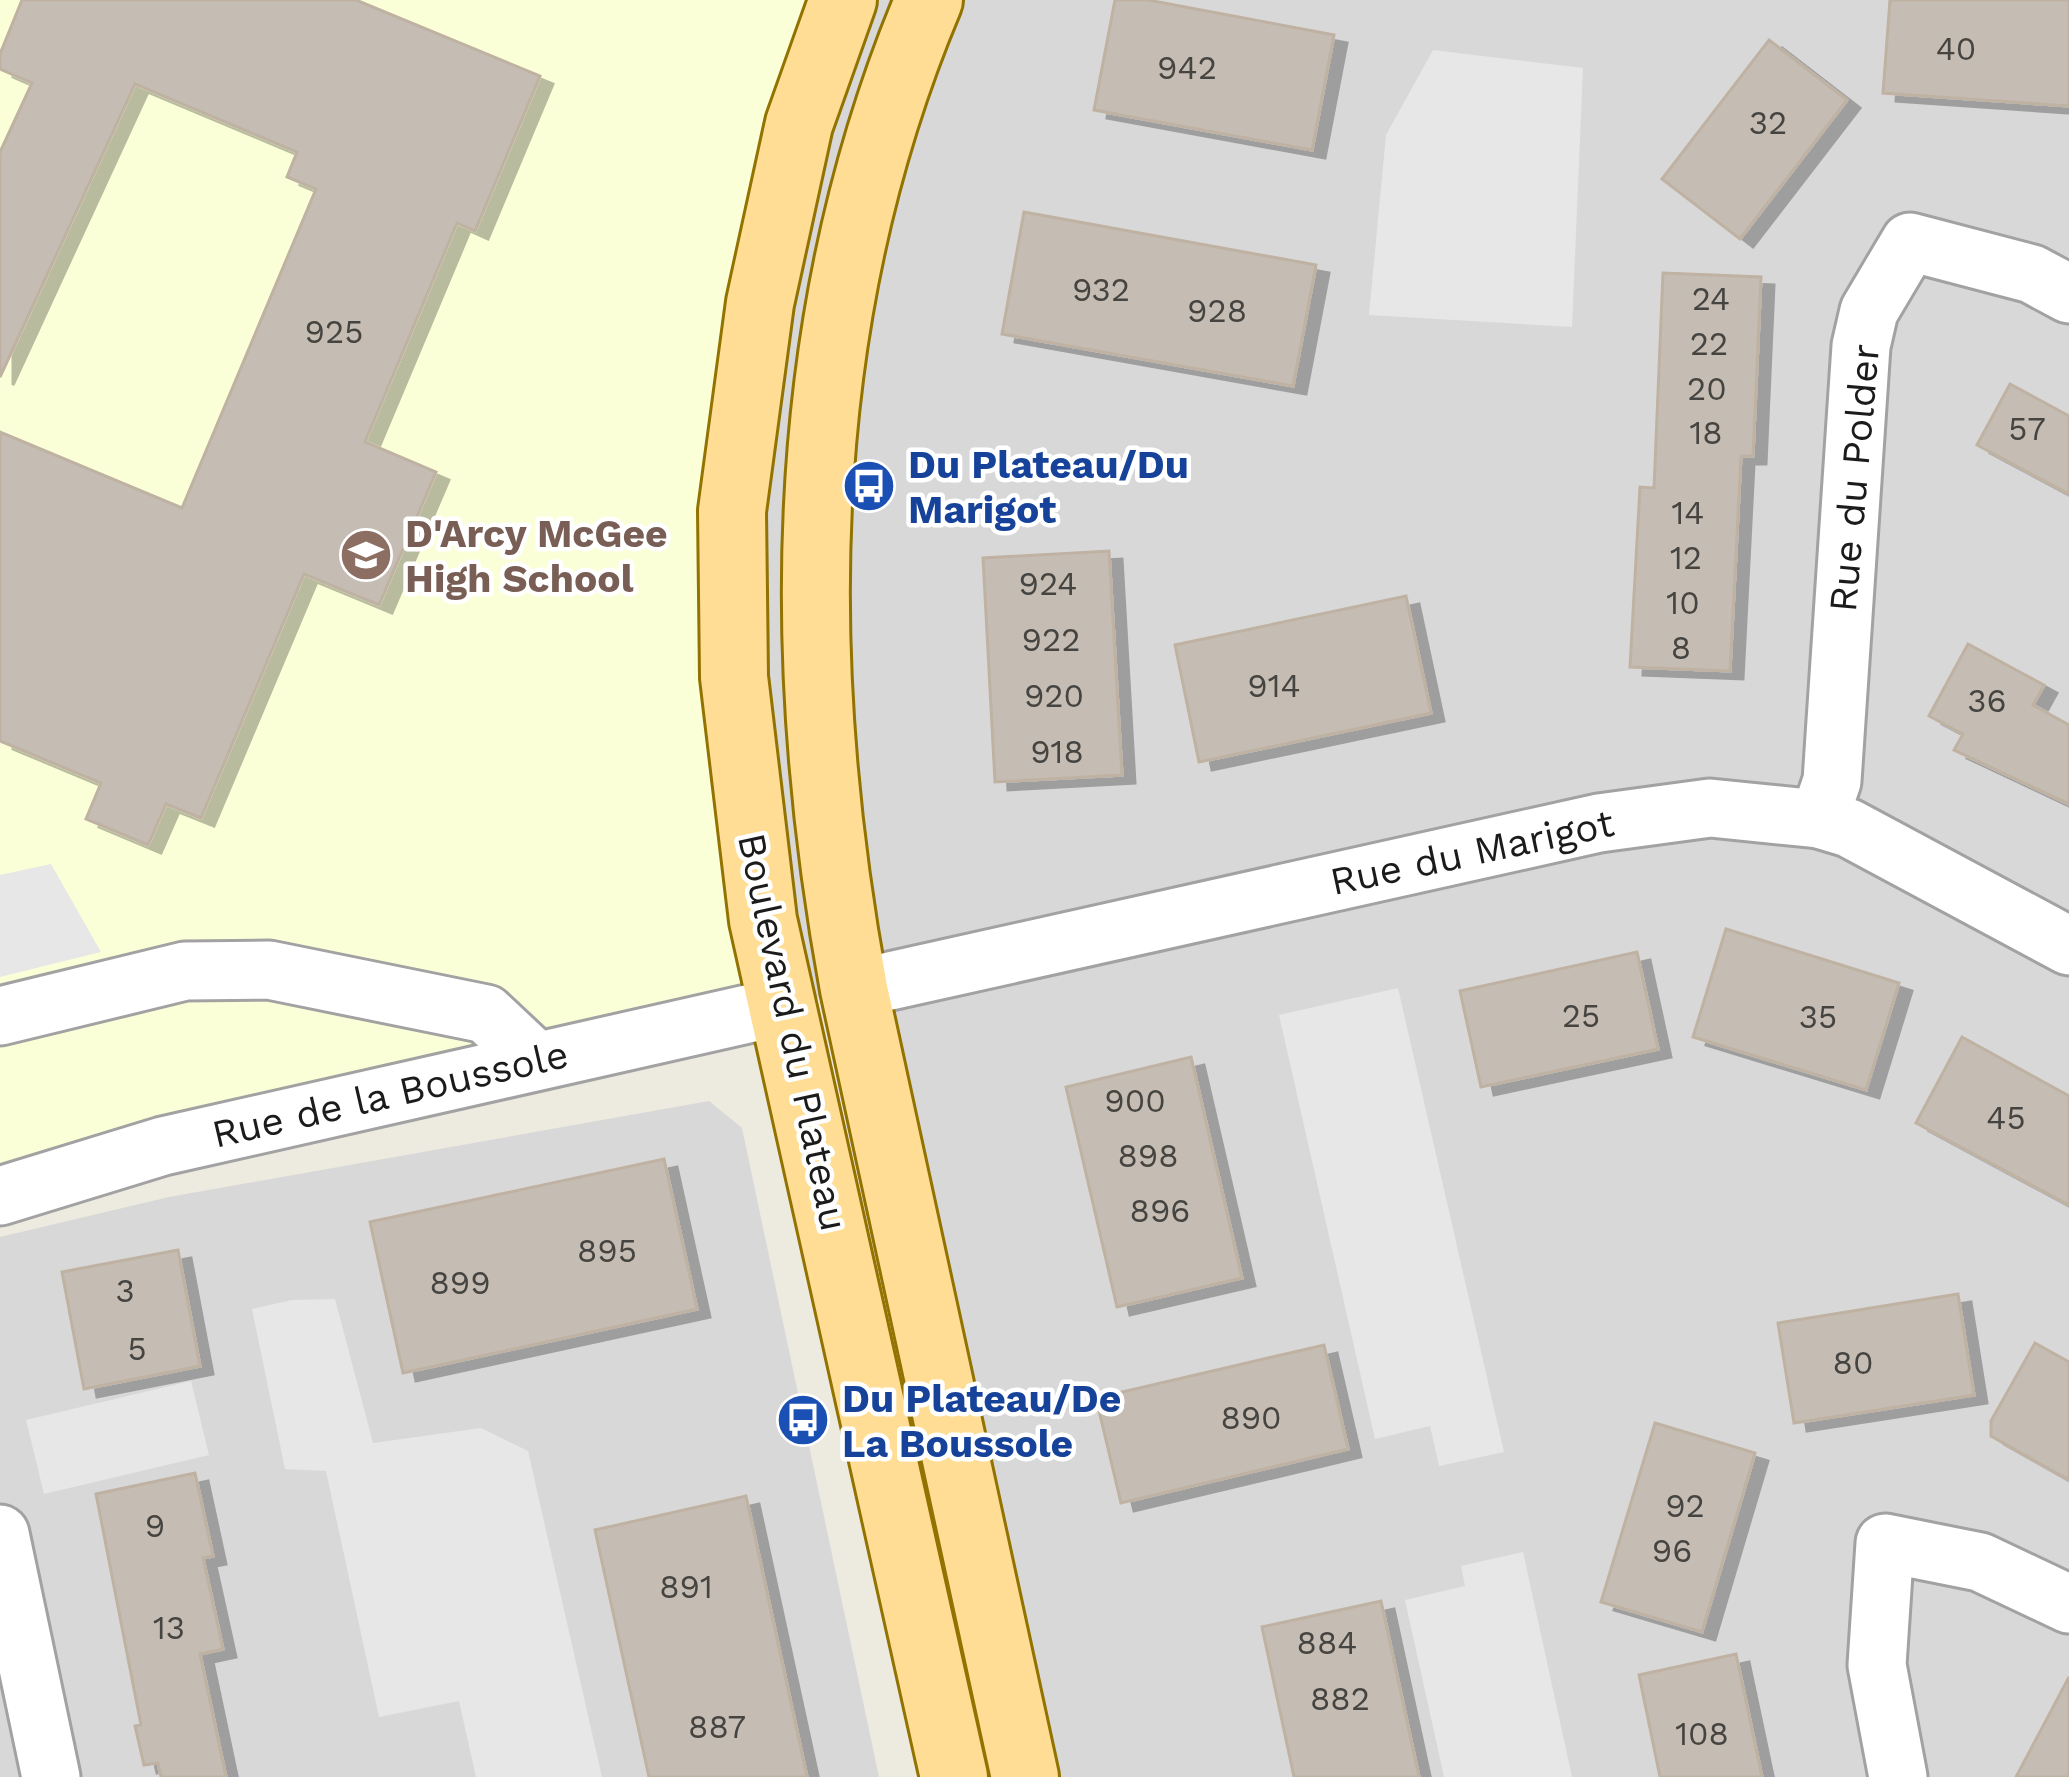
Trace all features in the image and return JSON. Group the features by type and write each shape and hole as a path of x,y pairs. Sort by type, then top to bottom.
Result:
{"main road":[{"name":"Boulevard du Plateau","path":"843,0 799,124 757,325 732,511 734,677 763,920 955,1777"},
{"name":"Boulevard du Plateau","path":"929,0 881,131 854,242 814,509 815,680 837,891 854,988 1025,1777"},
{"path":"783,1006 854,988"}],"street":[{"name":"Rue du Polder","path":"1819,819 1832,781 1861,346 1869,311 1910,242 2032,274 2069,294"},
{"name":"Rue du Marigot","path":"854,988 1599,823 1710,808 1819,819 1849,828 2069,946"},
{"path":"0,1016 185,971 269,970 486,1014 536,1060"},
{"name":"Rue de la Boussole","path":"0,1196 163,1147 783,1006"},
{"path":"0,1534 51,1777"},
{"path":"1898,1777 1877,1665 1886,1543 1980,1562 2069,1604"}],"shaded area":[{"name":"D'Arcy McGee High School","path":"0,0 843,0 743,415 783,1006 0,1196"},
{"path":"843,0 2069,0 2069,1777 1025,1777 825,995 783,1006 731,599"},
{"path":"1433,50 1583,68 1572,327 1369,315 1386,135"},
{"path":"51,864 101,952 0,977 0,875"},
{"path":"1398,988 1504,1452 1439,1466 1430,1426 1375,1439 1279,1015"},
{"path":"709,1101 742,1128 879,1777 0,1777 0,1237 169,1197"},
{"path":"335,1299 373,1443 481,1428 528,1451 602,1777 476,1777 459,1701 379,1717 326,1471 285,1469 252,1309 292,1300"},
{"path":"191,1381 209,1455 44,1494 26,1420"},
{"path":"1523,1552 1572,1777 1444,1777 1405,1600 1465,1586 1461,1566"}],"building":[{"path":"22,0 356,0 540,76 475,231 457,223 365,442 436,472 379,605 304,574 201,818 166,804 148,845 86,819 101,783 0,741 0,432 182,508 316,189 287,177 297,152 135,84 0,377 0,152 32,83 0,69 0,54"},
{"path":"1115,0 1148,0 1334,35 1312,150 1094,110"},
{"path":"1890,0 2069,0 2069,106 1883,93"},
{"path":"1769,40 1847,100 1740,239 1662,179"},
{"path":"1024,212 1316,265 1293,386 1002,334"},
{"path":"1663,273 1761,277 1753,456 1741,456 1730,671 1630,667 1640,487 1654,488"},
{"path":"2010,384 2069,416 2069,494 1977,445"},
{"path":"1109,551 1122,775 995,782 983,558"},
{"path":"1406,596 1431,713 1199,762 1175,645"},
{"path":"1968,644 2044,685 2033,705 2069,725 2069,804 1954,750 1963,734 1929,716"},
{"path":"1726,929 1899,983 1866,1090 1693,1037"},
{"path":"1637,952 1658,1049 1481,1087 1460,991"},
{"path":"1962,1037 2069,1096 2069,1205 1916,1123"},
{"path":"1191,1057 1242,1278 1117,1307 1066,1087"},
{"path":"664,1159 697,1309 403,1373 370,1222"},
{"path":"178,1250 200,1366 84,1389 62,1272"},
{"path":"1958,1294 1974,1395 1794,1423 1778,1323"},
{"path":"2035,1343 2069,1362 2069,1480 1991,1436 1991,1421"},
{"path":"1324,1345 1348,1449 1121,1503 1096,1398"},
{"path":"1655,1423 1755,1453 1702,1632 1601,1602"},
{"path":"195,1473 213,1556 203,1558 223,1649 200,1654 226,1777 161,1777 158,1763 144,1765 135,1726 141,1725 96,1494"},
{"path":"746,1496 807,1777 649,1777 595,1530"},
{"path":"1381,1601 1419,1777 1294,1777 1262,1627"},
{"path":"1736,1654 1762,1777 1660,1777 1639,1675"},
{"path":"2069,1677 2069,1777 2016,1777"}],"place":[{"name":"Du Plateau/Du Marigot","path":"869,486"},
{"name":"D'Arcy McGee High School","path":"366,555"},
{"name":"Du Plateau/De La Boussole","path":"803,1420"}]}
